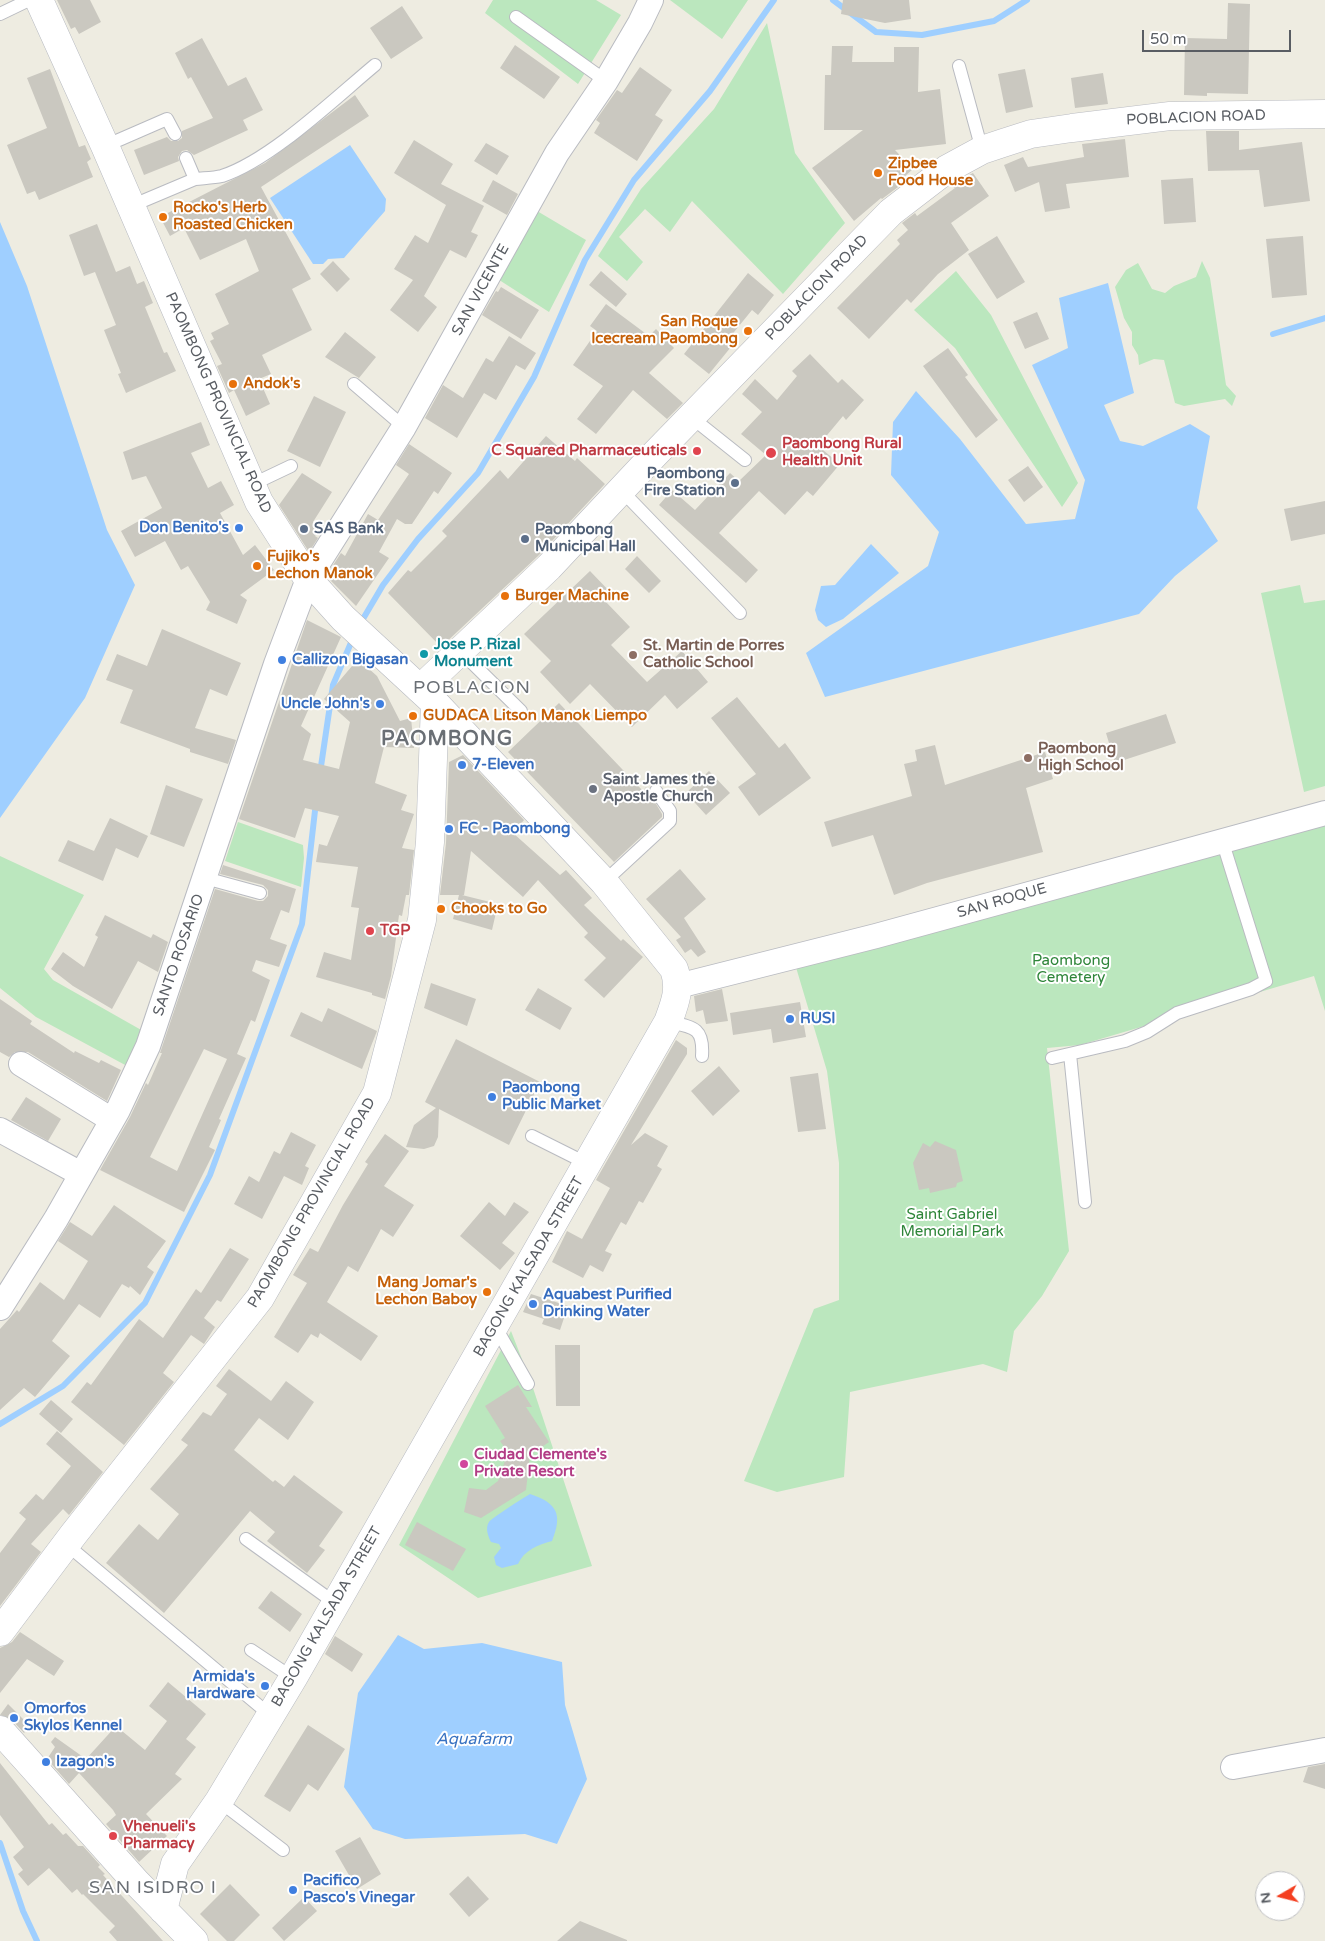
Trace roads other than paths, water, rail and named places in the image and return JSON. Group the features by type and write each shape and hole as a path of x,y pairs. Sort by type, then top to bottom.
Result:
{"main road":[{"name":"PAOMBONG PROVINCIAL ROAD","path":"0,1632 66,1544 260,1298 377,1092 422,920 430,842 427,696 344,618 308,579 259,502 105,146 39,0"},
{"name":"POBLACION ROAD","path":"427,696 460,651 549,567 691,417 891,212 947,169 982,150 1031,134 1119,121 1170,116 1325,114"},
{"path":"427,696 604,882 674,969 678,986"},
{"name":"BAGONG KALSADA STREET","path":"163,1910 174,1864 219,1801 293,1678 668,1022 678,997 678,986"},
{"path":"0,1730 136,1882 194,1941"},
{"name":"BAGONG KALSADA STREET","path":"136,1882 174,1864"}],"street":[{"name":"SAN VICENTE","path":"308,579 404,427 557,154 606,81 640,23 651,0"},
{"name":"SANTO ROSARIO","path":"0,1308 56,1220 112,1120 148,1046 276,664 308,579"},
{"name":"SAN ROQUE","path":"678,986 876,936 1325,813"},
{"path":"21,1064 112,1120"},
{"path":"0,1130 81,1174"},
{"path":"1233,1767 1325,1750"}],"lane":[{"path":"0,14 29,0"},
{"path":"516,17 606,81"},
{"path":"131,206 195,179 220,176 238,169 296,131 374,65"},
{"path":"959,66 982,150"},
{"path":"105,146 167,119 175,134"},
{"path":"186,158 195,179"},
{"path":"354,384 404,427"},
{"path":"691,417 745,460"},
{"path":"251,485 290,466"},
{"path":"621,490 740,613"},
{"path":"460,651 521,710"},
{"path":"604,882 670,821 670,811 656,791"},
{"path":"1052,1058 1125,1042 1147,1032 1177,1013 1251,989 1266,980 1222,840"},
{"path":"205,878 260,893"},
{"path":"668,1022 696,1030 701,1036 702,1056"},
{"path":"1070,1054 1085,1202"},
{"path":"532,1136 588,1164"},
{"path":"494,1326 528,1384"},
{"path":"246,1539 335,1603"},
{"path":"66,1544 270,1715"},
{"path":"251,1650 293,1678"},
{"path":"219,1801 283,1850"}],"water":[{"path":"350,145 386,199 385,211 344,258 328,259 323,264 313,264 270,198"},
{"path":"0,222 27,286 107,530 135,585 85,698 0,818"},
{"path":"1108,283 1134,393 1104,405 1120,441 1143,446 1190,424 1210,436 1197,508 1218,541 1175,576 1139,614 825,697 806,653 928,566 939,532 891,475 893,422 916,391 960,439 1026,524 1075,519 1085,480 1032,365 1068,348 1059,298"},
{"path":"871,544 899,573 843,619 826,627 818,620 815,610 821,586 835,585"},
{"path":"530,1494 546,1501 555,1511 557,1524 552,1541 537,1546 528,1552 518,1564 502,1568 496,1565 494,1557 501,1548 499,1544 491,1542 487,1532 488,1524 496,1516"},
{"name":"Aquafarm","path":"398,1635 424,1649 482,1643 562,1662 565,1705 587,1779 557,1844 525,1834 405,1839 373,1829 344,1787 358,1693"}],"waterway":[{"path":"360,624 383,585 418,539 478,473 534,377 585,260 634,180 710,91 774,0"},
{"path":"833,0 876,32 922,35 994,21 1027,0"},
{"path":"1273,334 1325,318"},
{"path":"320,773 333,685 353,638"},
{"path":"0,1424 63,1386 145,1303 210,1175 302,924 316,802"},
{"path":"0,1843 23,1911 37,1941"}],"place":[{"name":"Zipbee Food House","path":"878,173"},
{"name":"Rocko's Herb Roasted Chicken","path":"163,217"},
{"name":"San Roque Icecream Paombong","path":"748,331"},
{"name":"Andok's","path":"233,384"},
{"name":"C Squared Pharmaceuticals","path":"697,451"},
{"name":"Paombong Rural Health Unit","path":"771,453"},
{"name":"Paombong Fire Station","path":"735,483"},
{"name":"Don Benito's","path":"239,528"},
{"name":"SAS Bank","path":"304,529"},
{"name":"Paombong Municipal Hall","path":"525,539"},
{"name":"Fujiko's Lechon Manok","path":"257,566"},
{"name":"Burger Machine","path":"505,596"},
{"name":"Jose P. Rizal Monument","path":"424,654"},
{"name":"St. Martin de Porres Catholic School","path":"633,655"},
{"name":"Callizon Bigasan","path":"282,660"},
{"name":"Uncle John's","path":"380,704"},
{"name":"GUDACA Litson Manok Liempo","path":"413,716"},
{"name":"Paombong High School","path":"1028,758"},
{"name":"7-Eleven","path":"462,765"},
{"name":"Saint James the Apostle Church","path":"593,789"},
{"name":"FC - Paombong","path":"449,829"},
{"name":"Chooks to Go","path":"441,909"},
{"name":"TGP","path":"370,931"},
{"name":"RUSI","path":"790,1019"},
{"name":"Paombong Public Market","path":"492,1097"},
{"name":"Mang Jomar's Lechon Baboy","path":"487,1292"},
{"name":"Aquabest Purified Drinking Water","path":"533,1304"},
{"name":"Ciudad Clemente's Private Resort","path":"464,1464"},
{"name":"Armida's Hardware","path":"265,1686"},
{"name":"Omorfos Skylos Kennel","path":"14,1718"},
{"name":"Izagon's","path":"46,1762"},
{"name":"Vhenueli's Pharmacy","path":"113,1836"},
{"name":"Pacifico Pasco's Vinegar","path":"293,1890"}],"district":[{"name":"POBLACION","path":"472,688"},
{"name":"PAOMBONG","path":"447,740"},
{"name":"SAN ISIDRO I","path":"153,1888"}],"park label":[{"name":"Paombong Cemetery","path":"1071,970"},
{"name":"Saint Gabriel Memorial Park","path":"952,1224"}]}
